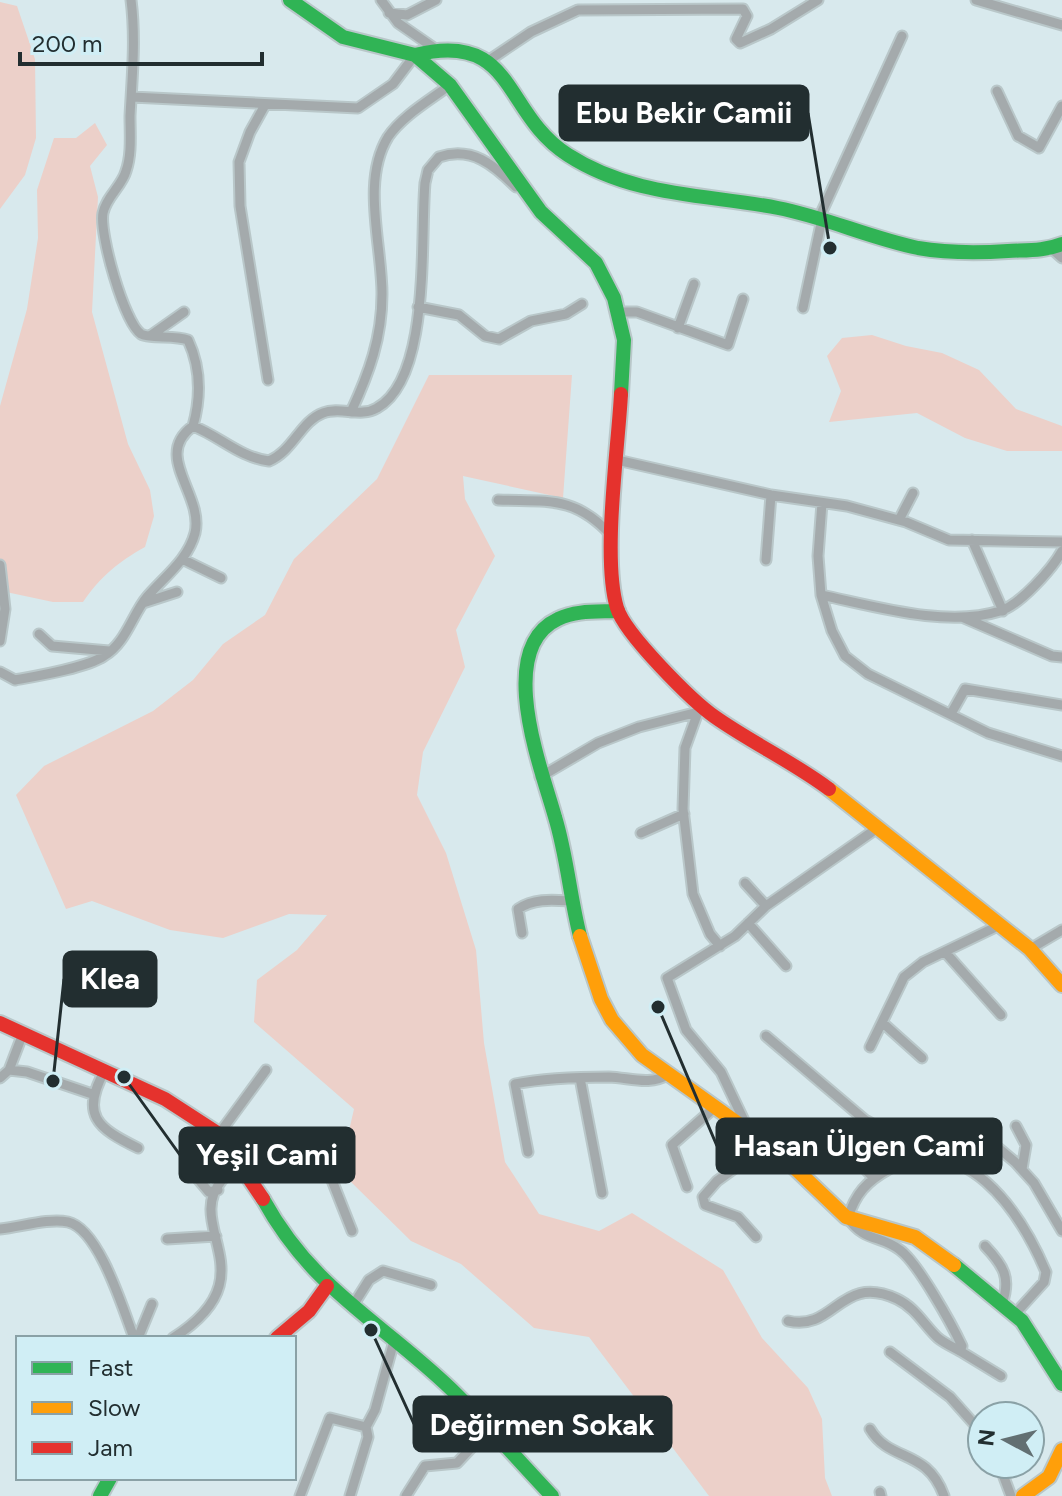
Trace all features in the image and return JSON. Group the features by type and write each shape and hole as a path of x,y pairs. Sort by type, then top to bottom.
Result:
{"street":[{"path":"0,672 15,680 92,660 109,651 127,632 143,603 182,559 195,531 193,501 177,465 176,449 182,435 193,426 200,401 194,354 188,340 137,332 121,300 105,242 102,215 113,190 126,175 132,97 131,0"},
{"path":"290,0 343,37 415,55 450,85 541,212"},
{"path":"381,0 389,13 434,48"},
{"path":"389,13 407,15 436,0"},
{"path":"488,61 531,32 578,10 605,7 639,11 743,9 748,12 747,19 736,39 742,43 818,0"},
{"path":"976,0 1062,25"},
{"path":"803,308 820,219 902,36"},
{"path":"132,97 358,108 393,84 415,55 434,48 470,48 488,61 551,144 583,163 693,198 786,209 908,245 962,253 1059,250"},
{"path":"351,412 373,361 379,336 382,296 375,196 379,157 389,136 403,121 450,85"},
{"path":"997,91 1018,136 1039,148 1062,106"},
{"path":"265,105 250,132 239,162 240,206 268,380"},
{"path":"193,426 221,438 241,454 269,461 290,448 324,412 373,411 388,402 398,388 416,340 428,170 439,157 466,152 479,157 502,173 596,263 618,312 624,340 611,535 611,573 618,611 652,657 703,711 794,763 879,827 1030,949 1062,985"},
{"path":"678,328 694,284"},
{"path":"618,312 637,312 728,345 743,299"},
{"path":"418,307 459,315 485,336 499,339 531,321 566,314 582,304"},
{"path":"150,336 184,312"},
{"path":"617,460 899,520 949,540 1062,542"},
{"path":"899,520 913,493"},
{"path":"766,560 771,495"},
{"path":"498,500 546,499 566,503 598,521 611,535"},
{"path":"822,503 818,556 821,595 837,644 854,665 999,737 1062,756"},
{"path":"972,540 1003,611"},
{"path":"821,595 920,615 1003,611 1051,570 1062,551"},
{"path":"182,559 221,578"},
{"path":"0,565 5,609 0,641"},
{"path":"143,603 177,592"},
{"path":"618,611 583,611 555,617 542,630 532,652 524,720 540,777 558,824 582,950 612,1020 633,1046 795,1165 815,1192 848,1218 872,1229 913,1236 950,1258 1015,1314 1032,1333 1062,1384"},
{"path":"957,615 1052,656 1062,657"},
{"path":"39,634 52,646 109,651"},
{"path":"952,712 965,689 1062,705"},
{"path":"540,777 598,743 703,711"},
{"path":"703,711 685,748 684,814 693,894 710,934 720,946"},
{"path":"641,833 684,814"},
{"path":"750,1132 721,1072 686,1030 667,978 720,946 766,906 879,827"},
{"path":"745,883 766,906"},
{"path":"522,933 518,909 522,906 546,900 571,901"},
{"path":"748,923 786,966"},
{"path":"870,1047 884,1024 894,991 904,977 923,962 1000,925"},
{"path":"1030,949 1062,930"},
{"path":"945,952 1001,1015"},
{"path":"0,1023 22,1036 165,1099 219,1134 254,1183 284,1237 327,1286 450,1388 548,1494"},
{"path":"884,1024 922,1058"},
{"path":"0,1078 9,1070 22,1036"},
{"path":"766,1036 865,1120 885,1131"},
{"path":"9,1070 27,1072 92,1094"},
{"path":"105,1070 92,1094 92,1108 100,1125 138,1148"},
{"path":"219,1134 266,1070"},
{"path":"528,1152 515,1084 580,1078 656,1082 669,1074"},
{"path":"580,1078 602,1193"},
{"path":"687,1187 672,1145 714,1108"},
{"path":"1016,1126 1026,1145 1022,1169"},
{"path":"795,1165 885,1131 967,1128 984,1136 1022,1169 1062,1231"},
{"path":"756,1237 738,1217 705,1205 703,1197 717,1181 768,1144"},
{"path":"844,1148 874,1178"},
{"path":"254,1183 272,1158 310,1153 324,1160 352,1231"},
{"path":"960,1351 962,1346 943,1307 905,1254 898,1248 857,1232 848,1218 854,1196 874,1178 919,1156 963,1165 990,1184 1014,1214 1046,1272 1030,1300 1015,1314"},
{"path":"187,1166 209,1192 218,1190"},
{"path":"176,1336 191,1326 215,1300 222,1267 210,1209 222,1180 243,1167"},
{"path":"0,1229 64,1221 80,1225 95,1245 135,1336"},
{"path":"167,1239 216,1236"},
{"path":"985,1246 1006,1273 1008,1286 1002,1304"},
{"path":"352,1307 369,1280 383,1271 431,1285"},
{"path":"279,1336 309,1311 327,1286"},
{"path":"788,1321 802,1324 825,1315 850,1295 873,1292 905,1304 939,1338 1001,1376"},
{"path":"137,1336 152,1304"},
{"path":"350,1496 368,1437 366,1427 375,1410 394,1341"},
{"path":"890,1352 950,1397 966,1415"},
{"path":"300,1496 330,1418 366,1427"},
{"path":"406,1496 425,1466 457,1463 489,1429"},
{"path":"870,1429 889,1449 921,1461 938,1481 944,1496"},
{"path":"1023,1496 1049,1477 1062,1450"}],"shaded area":[{"path":"0,2 17,6 35,59 36,138 25,175 0,209"},
{"path":"95,123 107,145 90,166 98,197 92,312 128,444 150,490 154,516 145,547 111,570 83,602 53,602 6,592 0,574 0,406 27,309 38,238 37,190 54,138 76,138"},
{"path":"872,335 942,353 979,370 1016,409 1062,426 1062,451 1007,451 965,438 917,413 829,422 841,391 827,356 842,338"},
{"path":"429,375 572,375 563,498 463,476 465,499 495,556 456,630 465,667 423,752 417,795 446,853 476,950 484,1043 505,1162 539,1214 599,1231 632,1213 723,1270 762,1338 808,1388 822,1419 825,1478 832,1496 709,1496 589,1337 534,1328 461,1264 411,1241 351,1182 348,1135 354,1109 254,1022 257,980 297,950 327,915 289,914 223,938 170,930 92,901 66,909 16,795 44,766 153,711 193,680 223,644 265,615 294,559 377,479"}],"traffic: fast":[{"path":"290,0 343,37 415,55 450,85 541,212 596,263 614,298 624,340 621,394"},
{"path":"415,55 448,50 472,54 490,65 505,80 530,118 547,138 568,155 593,169 644,187 796,212 929,250 997,252 1042,249 1062,244"},
{"path":"580,936 559,832 533,742 525,682 529,656 539,634 558,619 580,613 618,611"},
{"path":"263,1199 282,1230 325,1281 451,1389 552,1496"},
{"path":"954,1265 1022,1321 1062,1384"},
{"path":"100,1496 109,1480"}],"traffic: slow":[{"path":"829,789 1030,949 1062,985"},
{"path":"580,936 601,999 612,1020 642,1055 778,1152 846,1217 915,1237 954,1265"},
{"path":"1023,1496 1049,1477 1062,1450"}],"traffic: jam":[{"path":"621,394 611,533 617,608 632,634 705,709 829,789"},
{"path":"0,1023 165,1099 219,1134 263,1199"},
{"path":"279,1336 309,1311 327,1286"}],"place":[{"name":"Ebu Bekir Camii","path":"830,248"},
{"name":"Hasan Ülgen Cami","path":"658,1007"},
{"name":"Yeşil Cami","path":"124,1077"},
{"name":"Klea","path":"53,1081"},
{"name":"Değirmen Sokak","path":"371,1330"}]}
